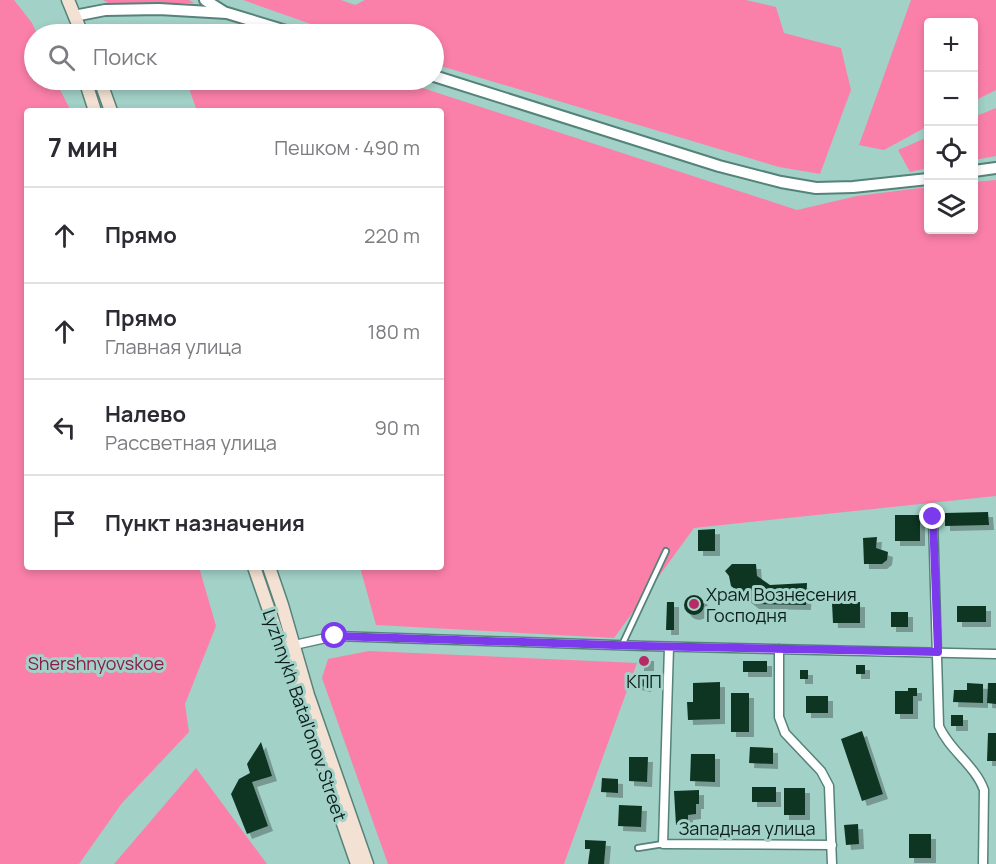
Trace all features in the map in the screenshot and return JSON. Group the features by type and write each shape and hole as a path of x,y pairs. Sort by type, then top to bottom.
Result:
{"main road":[{"path":"68,0 78,24"},
{"path":"74,16 75,24"},
{"path":"88,90 94,108"},
{"path":"104,90 110,108"},
{"name":"Lyzhnykh Batal'onov Street","path":"255,570 308,695 367,864"},
{"name":"Lyzhnykh Batal'onov Street","path":"270,570 287,646 357,864"}],"street":[{"path":"204,0 227,14"},
{"path":"74,16 105,10 159,9 227,14 262,24"},
{"path":"444,79 719,166 781,182 816,188 853,187 924,179"},
{"path":"978,170 996,168"},
{"path":"933,517 939,726 944,738 980,778 984,790 983,864"},
{"path":"287,646 335,636 669,647 996,654"},
{"path":"663,844 669,647"},
{"path":"779,649 779,717 785,733 821,771 830,786 832,864"},
{"name":"Западная улица","path":"663,844 832,844"}],"lane":[{"path":"622,645 666,551"},
{"path":"638,848 663,844"}],"green space":[{"name":"Shershnyovskoe","path":"0,0 14,0 32,24 24,24 24,90 60,90 69,108 24,108 24,570 200,570 216,626 185,704 189,732 122,803 79,864 0,864"},
{"path":"103,0 189,0 194,3 110,4"},
{"path":"243,0 341,0 355,5 365,0 746,0 776,7 784,33 841,48 851,90 820,174 779,167 444,67 444,24 311,24"},
{"path":"911,0 996,0 996,90 978,99 978,18 924,18 924,128 884,150 859,145"},
{"path":"190,90 429,90 797,210 857,196 924,188 924,234 978,234 978,182 996,180 996,496 694,528 614,638 376,625 361,570 444,570 444,108 196,108"},
{"path":"996,108 996,156 978,159 978,115"},
{"path":"924,139 924,169 910,172 898,150"},
{"path":"369,651 637,663 564,864 388,864 322,678 328,659"},
{"path":"196,768 267,864 114,864"}],"building":[{"path":"988,512 989,525 945,526 945,513"},
{"path":"895,515 920,515 920,541 895,541"},
{"path":"715,529 715,551 698,551 698,530"},
{"path":"877,537 876,548 888,552 887,560 882,564 864,564 863,538"},
{"path":"732,564 756,564 757,576 770,585 807,583 806,605 754,604 731,586 729,576 725,571"},
{"name":"Храм Вознесения Господня","path":"694,595 701,598 704,605 701,612 694,615 687,612 684,605 687,598"},
{"path":"667,602 674,602 674,630 666,630"},
{"path":"860,602 860,623 833,623 832,603"},
{"path":"957,606 986,606 986,622 957,622"},
{"path":"891,612 908,612 908,627 891,627"},
{"name":"КПП","path":"639,656 649,656 649,666 639,666"},
{"path":"743,661 767,661 767,672 743,672"},
{"path":"856,665 865,665 865,674 856,674"},
{"path":"800,670 808,670 808,679 800,679"},
{"path":"638,673 649,675 646,687 636,685"},
{"path":"720,682 720,719 688,720 687,702 693,702 693,683"},
{"path":"967,683 983,684 983,703 953,702 954,690 967,690"},
{"path":"988,683 996,683 996,704 987,703"},
{"path":"908,688 917,688 917,696 913,696 913,714 895,714 895,691 908,691"},
{"path":"731,693 749,693 749,732 731,732"},
{"path":"806,696 828,696 828,713 806,713"},
{"path":"951,715 963,715 963,726 951,726"},
{"path":"862,731 883,794 862,801 841,739"},
{"path":"988,733 996,733 996,761 987,761"},
{"path":"261,742 272,776 252,782 268,826 247,834 231,794 239,779 250,773 247,764"},
{"path":"750,747 773,748 773,764 749,763"},
{"path":"691,754 715,754 715,782 690,781"},
{"path":"629,757 648,757 647,782 629,781"},
{"path":"602,778 618,779 618,793 601,792"},
{"path":"752,787 776,787 776,802 752,802"},
{"path":"784,788 805,788 805,815 784,815"},
{"path":"699,790 696,814 688,815 688,824 676,825 674,791"},
{"path":"619,805 642,806 641,827 618,826"},
{"path":"858,824 859,844 846,845 844,825"},
{"path":"909,834 931,834 931,858 909,858"},
{"path":"585,840 606,841 604,864 588,864 590,849 585,849"}],"place":[{"name":"Храм Вознесения Господня","path":"694,604"},
{"name":"КПП","path":"644,661"}],"route":[{"path":"335,636 644,646 938,652 933,517"}]}
